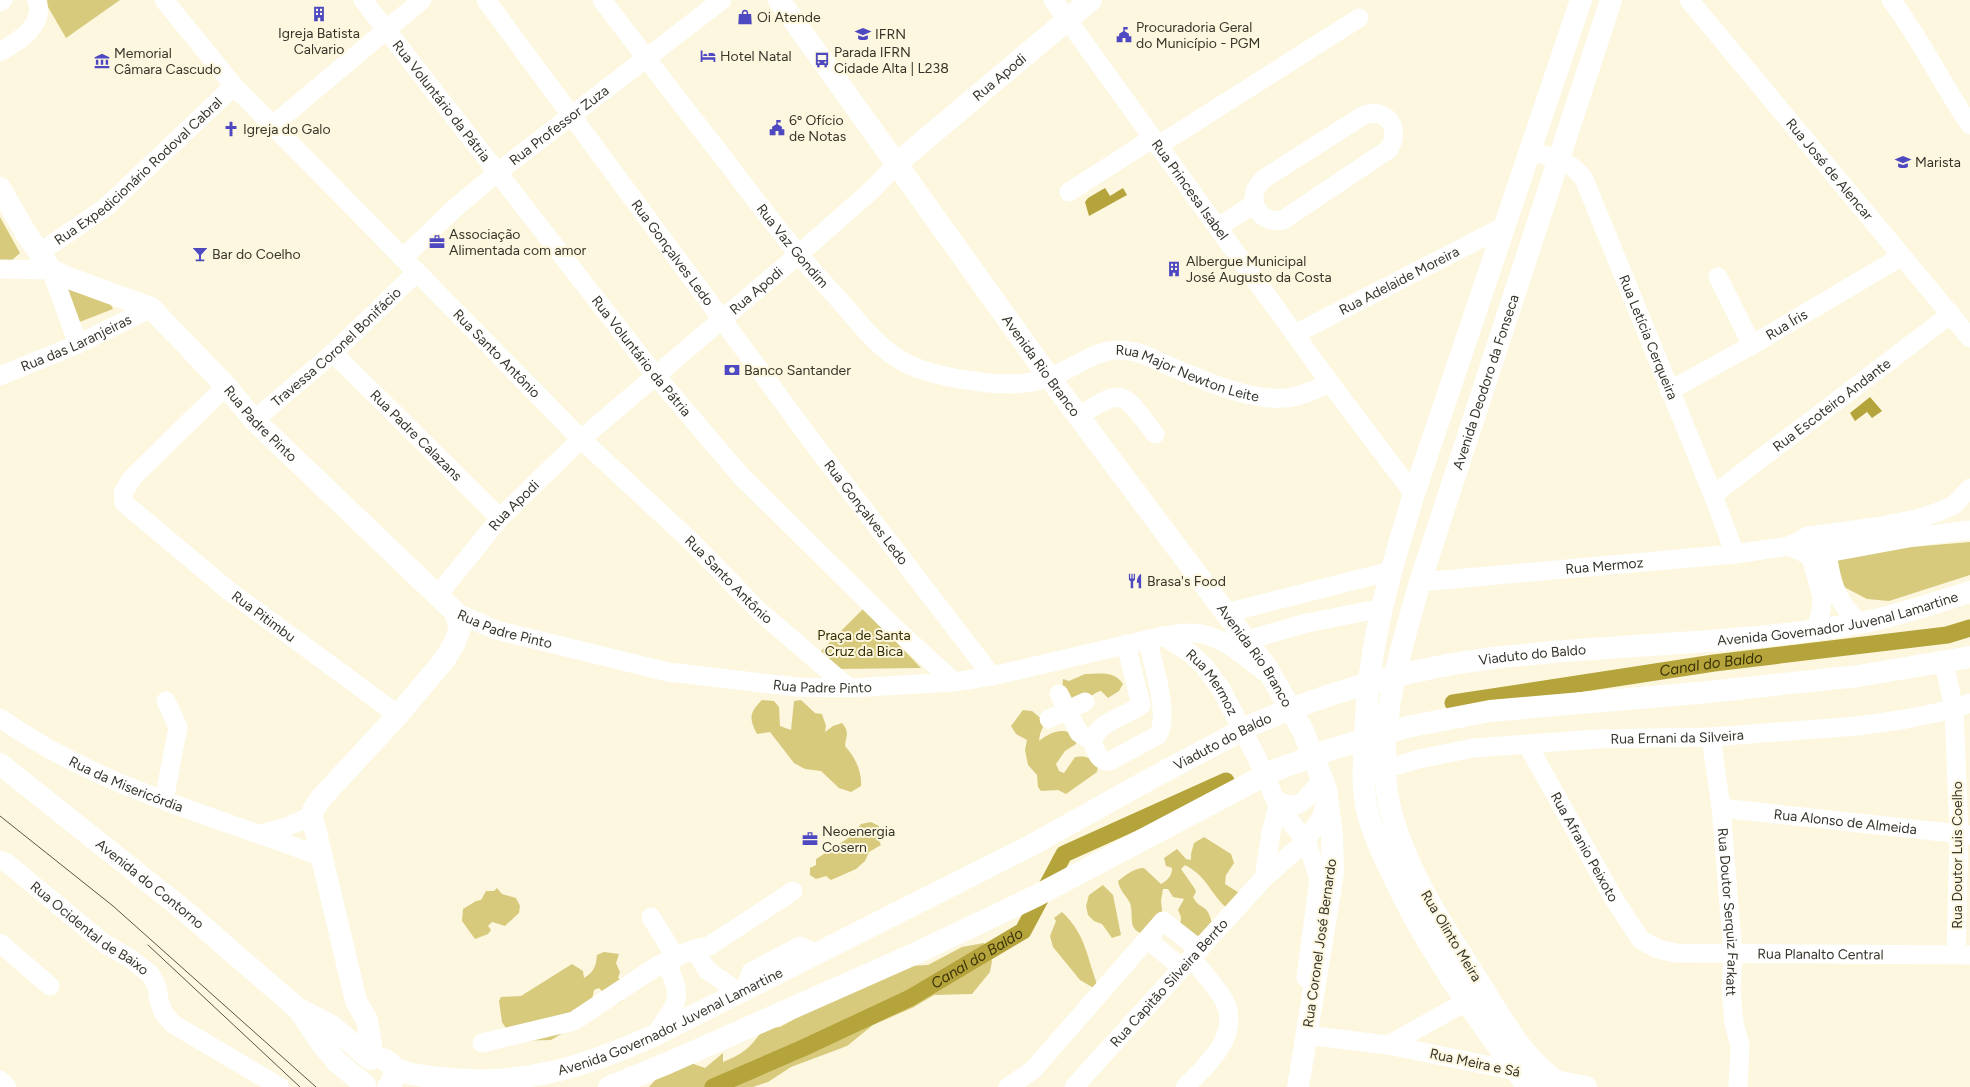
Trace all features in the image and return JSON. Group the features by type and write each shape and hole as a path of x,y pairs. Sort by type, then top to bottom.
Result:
{"main road":[{"name":"Avenida Rio Branco","path":"779,0 1078,417 1247,640 1274,679 1303,731"},
{"name":"Rua Apodi","path":"896,164 1091,0"},
{"name":"Avenida Deodoro da Fonseca","path":"1375,770 1387,721 1396,666 1420,582 1506,314 1611,0"},
{"path":"1578,7 1580,28 1586,32 1594,32 1602,27"},
{"path":"1375,770 1370,674 1382,608 1391,571 1414,494 1578,7"},
{"path":"0,188 45,262"},
{"name":"Rua Padre Pinto","path":"45,262 66,277 151,308 226,386 254,420 455,612"},
{"path":"1477,306 1506,314"},
{"name":"Avenida Governador Juvenal Lamartine","path":"1703,641 1860,623 1970,592"},
{"path":"366,1086 362,1079 361,1071 371,1059 367,1020 356,1001 312,816 314,808 322,797 398,715 445,659 454,644 460,628 455,612"},
{"name":"Viaduto do Baldo","path":"890,917 1030,846 1211,746 1254,724 1301,704 1361,684 1428,668 1480,660 1703,641"},
{"path":"609,1087 668,1063 912,955 1036,896 1273,771 1332,749 1413,726 1490,711 1708,692 1858,676 1970,657"},
{"name":"Rua Coronel José Bernardo","path":"1298,1087 1333,873 1332,835 1325,787 1303,731"},
{"name":"Avenida do Contorno","path":"0,764 185,911 297,1008 332,1026 371,1059"},
{"name":"Rua Olinto Meira","path":"1375,770 1366,805 1377,842 1419,926 1476,997 1531,1061 1541,1071 1557,1082"},
{"name":"Avenida Governador Juvenal Lamartine","path":"371,1059 381,1058 388,1061 390,1077 401,1072 456,1080 507,1081 573,1068 608,1056 655,1035 890,917"},
{"name":"Rua Olinto Meira","path":"1476,997 1522,1079"},
{"path":"332,1026 348,1023 359,1006"},
{"name":"Avenida do Contorno","path":"297,1008 322,1044 337,1062 366,1086"},
{"name":"Rua Meira e Sá","path":"1522,1079 1557,1082 1586,1087"}],"street":[{"path":"0,52 18,41 34,25 38,15 37,0"},
{"name":"Rua Santo Antônio","path":"164,0 234,86 581,439 694,544 758,610 849,688"},
{"name":"Rua Voluntário da Pátria","path":"363,0 656,376 741,476 896,629 954,682"},
{"path":"273,125 422,0"},
{"name":"Rua Gonçalves Ledo","path":"486,0 820,452 992,676"},
{"name":"Rua Vaz Gondim","path":"602,0 798,255 870,334 891,354 915,367 943,376 1004,385 1025,383 1049,377"},
{"name":"Rua Professor Zuza","path":"403,258 456,207 498,172 722,0"},
{"name":"Rua Princesa Isabel","path":"1054,0 1330,384 1414,494"},
{"name":"Rua José de Alencar","path":"1689,0 1970,338"},
{"path":"1891,0 1909,23 1954,102 1970,125"},
{"path":"1069,192 1156,142 1359,18"},
{"name":"Rua Expedicionário Rodoval Cabral","path":"45,262 106,207 234,86"},
{"path":"1378,113 1392,123 1394,136 1389,149 1283,220 1269,220 1263,217 1258,212 1254,204 1253,197 1257,186 1265,178 1364,115 1378,113"},
{"name":"Rua Letícia Cerqueira","path":"1530,151 1558,160 1577,170 1584,179 1669,391 1713,495 1735,554"},
{"name":"Rua Apodi","path":"437,596 500,518 581,439 798,255 874,188 896,164"},
{"path":"1218,227 1254,204"},
{"name":"Rua Adelaide Moreira","path":"1295,334 1503,227"},
{"name":"Rua Íris","path":"1669,391 1752,345 1902,256"},
{"path":"0,269 45,262 78,344"},
{"name":"Travessa Coronel Bonifácio","path":"254,420 333,353 417,272"},
{"path":"1718,277 1752,345"},
{"name":"Rua das Laranjeiras","path":"0,376 78,344 151,308"},
{"name":"Rua Escoteiro Andante","path":"1713,495 1951,314"},
{"name":"Rua Major Newton Leite","path":"1049,377 1115,348 1128,349 1229,389 1256,397 1284,398 1299,396 1330,384"},
{"name":"Rua Padre Calazans","path":"333,353 500,518"},
{"name":"Rua Pitimbu","path":"226,386 132,478 125,488 123,499 134,512 228,590 398,715"},
{"path":"1078,417 1099,403 1115,396 1123,397 1130,402 1155,434"},
{"path":"1817,545 1917,519 1938,512 1954,505 1969,492"},
{"path":"1817,545 1914,537 1970,530"},
{"path":"1817,545 1838,598 1860,623"},
{"path":"1816,628 1822,607 1817,545"},
{"name":"Rua Mermoz","path":"1420,582 1735,554 1789,546 1817,545"},
{"path":"1226,613 1391,571"},
{"path":"1302,594 1308,623"},
{"path":"1247,640 1308,623 1382,608"},
{"name":"Rua Padre Pinto","path":"455,612 496,630 668,672 790,686 849,688 954,682 992,676"},
{"name":"Rua Mermoz","path":"992,676 1126,644 1191,633 1208,635 1225,643 1274,679"},
{"path":"1059,694 1079,733 1092,741 1099,758 1105,761 1110,761 1158,736 1162,729 1155,638"},
{"name":"Rua Mermoz","path":"1155,638 1190,653 1204,666 1221,689 1257,758 1277,803"},
{"path":"1092,741 1095,733 1101,727 1141,705 1126,644"},
{"name":"Rua Doutor Luis Coelho","path":"1944,662 1962,706 1965,835 1963,954"},
{"path":"164,800 178,727 166,701"},
{"path":"1049,719 1085,702"},
{"name":"Rua Ernani da Silveira","path":"1375,770 1473,748 1596,739 1711,737 1857,726 1906,719 1962,706"},
{"name":"Rua da Misericórdia","path":"0,718 19,731 74,763 125,787 261,834 322,857"},
{"name":"Rua Doutor Serquiz Farkatt","path":"1711,737 1721,808 1733,954 1731,990 1734,1023 1740,1046 1738,1087"},
{"name":"Rua Afranio Peixoto","path":"1527,744 1614,899 1641,940 1649,945"},
{"path":"1264,878 1277,803 1292,805 1299,803 1325,787"},
{"name":"Rua Capitão Silveira Berrto","path":"1074,1087 1187,956 1264,878 1306,841 1322,816 1325,787"},
{"name":"Rua Coronel José Bernardo","path":"1277,803 1306,841 1319,878 1291,1087"},
{"name":"Rua Alonso de Almeida","path":"1721,808 1965,835"},
{"path":"261,834 284,828 312,816"},
{"name":"Rua Ocidental de Baixo","path":"0,860 7,863 105,944 131,959 151,975 157,986 163,1012 173,1024 280,1087"},
{"path":"482,1043 574,1021 657,966 694,949 709,946 793,891"},
{"path":"651,917 671,960 678,993 674,1007 655,1035"},
{"path":"1008,1087 1034,1070 1163,921 1187,956 1223,999 1227,1008 1229,1022 1222,1045 1215,1056 1185,1087"},
{"path":"1148,940 1187,956"},
{"path":"0,943 50,986"},
{"name":"Rua Planalto Central","path":"1649,945 1676,953 1963,954"},
{"path":"694,949 707,970 742,991"},
{"path":"1388,1045 1476,997"},
{"name":"Rua Meira e Sá","path":"1306,1035 1388,1045 1522,1079"},
{"path":"0,1080 7,1087"}],"green space":[{"path":"44,0 120,0 66,38"},
{"path":"0,217 20,253 11,261 0,261"},
{"path":"57,282 107,297 113,309 77,323"},
{"path":"1970,542 1970,575 1889,601 1867,599 1844,587 1835,568 1841,553"},
{"name":"Praça de Santa Cruz da Bica","path":"864,608 921,668 836,669 821,651"},
{"path":"1101,673 1111,675 1123,684 1119,691 1108,698 1101,691 1083,700 1070,697 1062,692 1063,679 1069,681 1085,674"},
{"path":"762,700 774,701 779,707 780,726 791,730 794,701 801,700 815,713 822,714 826,726 825,732 833,726 842,723 847,732 845,746 857,764 861,786 851,792 839,788 821,771 805,769 794,763 770,732 757,734 752,716 753,712"},
{"path":"1023,710 1032,711 1045,722 1039,741 1058,731 1072,733 1077,736 1076,744 1065,751 1056,764 1059,771 1064,773 1075,757 1082,756 1091,759 1098,766 1097,772 1066,794 1058,790 1041,791 1038,787 1037,775 1028,765 1025,750 1027,740 1016,734 1011,726"},
{"path":"871,822 879,826 877,837 881,845 869,852 865,861 856,869 831,880 826,876 816,879 810,875 810,868 816,865 816,859 853,835 861,824"},
{"path":"1204,837 1231,854 1234,863 1226,875 1225,884 1241,894 1229,910 1217,898 1204,880 1185,865 1181,869 1195,889 1196,892 1193,897 1198,904 1206,909 1212,923 1201,938 1180,927 1181,917 1178,910 1184,899 1173,897 1168,889 1163,889 1161,901 1164,927 1142,934 1137,931 1132,923 1130,903 1121,890 1118,881 1133,871 1144,868 1161,884 1169,878 1172,871 1172,868 1166,866 1164,858 1177,849 1186,859 1191,860 1194,843"},
{"path":"1103,885 1113,895 1121,935 1112,938 1102,924 1094,921 1088,915 1086,906 1089,895"},
{"path":"497,888 502,894 516,898 520,906 519,913 505,926 492,922 488,926 491,930 488,934 475,939 462,921 463,909 476,901 481,900 486,891 494,891"},
{"path":"1062,912 1077,930 1082,939 1099,989 1080,980 1053,947 1050,936 1056,921 1054,918"},
{"path":"984,943 992,961 990,972 972,994 934,995 914,1007 873,1025 847,1046 791,1067 768,1082 753,1087 649,1087 657,1078 685,1061 705,1068 723,1053 723,1062 737,1056 747,1049 764,1028 780,1027 827,1001 909,966 928,965 962,947"},
{"path":"604,952 619,954 616,963 620,972 618,978 631,990 622,1001 615,1005 599,988 594,990 591,1005 568,1030 551,1040 514,1041 502,1022 499,1001 501,997 521,996 572,964 583,971 584,978 594,968 597,955"}],"shaded area":[{"path":"1105,188 1110,196 1123,188 1127,195 1089,216 1085,202 1088,198"},
{"path":"1870,397 1882,411 1872,418 1867,412 1855,421 1850,413"}],"waterway":[{"name":"Canal do Baldo","path":"1453,703 1714,663 1947,635 1970,628"},
{"name":"Canal do Baldo","path":"713,1087 803,1048 910,998 1023,931 1064,854 1226,781"}],"tram line":[{"path":"0,816 113,906 316,1087"},
{"path":"148,945 300,1087"}],"place":[{"name":"Igreja Batista Calvario","path":"319,14"},
{"name":"Oi Atende","path":"745,17"},
{"name":"IFRN","path":"863,34"},
{"name":"Procuradoria Geral do Município - PGM","path":"1124,35"},
{"name":"Hotel Natal","path":"708,56"},
{"name":"Parada IFRN Cidade Alta | L238","path":"822,60"},
{"name":"Memorial Câmara Cascudo","path":"102,61"},
{"name":"6º Ofício de Notas","path":"777,128"},
{"name":"Igreja do Galo","path":"231,129"},
{"name":"Marista","path":"1903,162"},
{"name":"Associação Alimentada com amor","path":"437,242"},
{"name":"Bar do Coelho","path":"200,254"},
{"name":"Albergue Municipal José Augusto da Costa","path":"1174,269"},
{"name":"Banco Santander","path":"732,370"},
{"name":"Brasa's Food","path":"1135,581"},
{"name":"Neoenergia Cosern","path":"810,839"}]}
